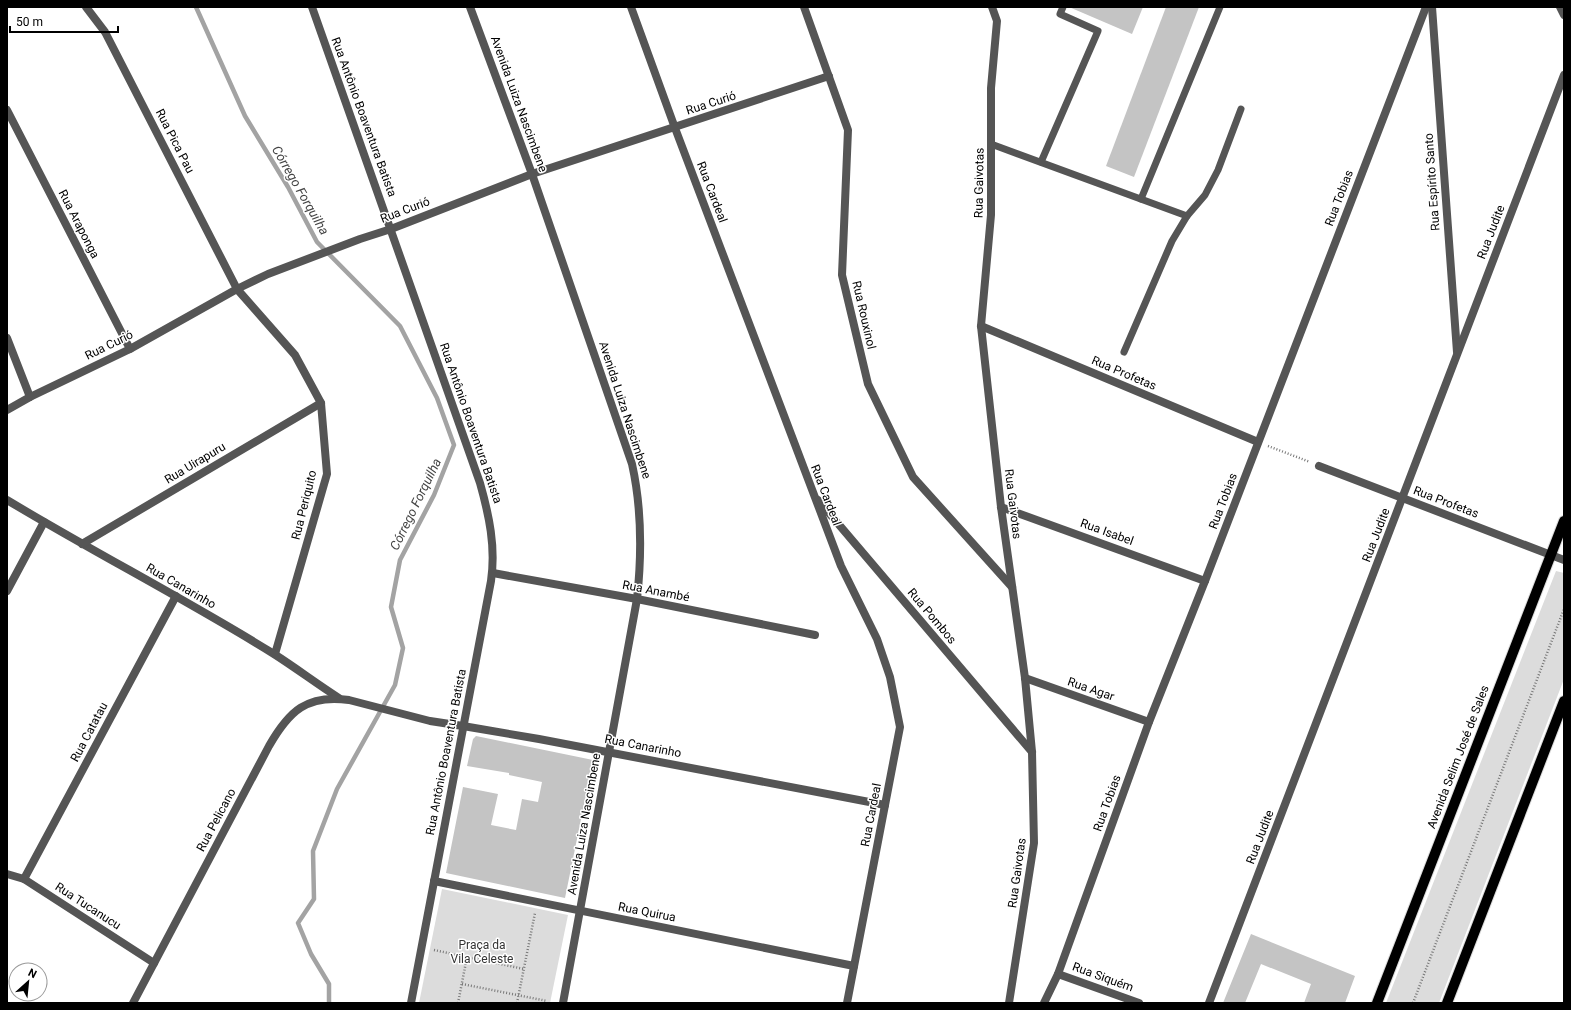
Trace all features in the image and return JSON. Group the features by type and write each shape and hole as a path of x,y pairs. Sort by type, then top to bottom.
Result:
{"main road":[{"name":"Avenida Selim José de Sales","path":"1377,1003 1564,521"},
{"path":"1447,1003 1564,701"}],"street":[{"name":"Rua Pica Pau","path":"86,7 105,32 237,288"},
{"name":"Rua Antônio Boaventura Batista","path":"312,7 392,229 480,482 493,540 493,573 411,1003"},
{"name":"Avenida Luiza Nascimbene","path":"470,7 532,174 632,464 639,503 641,557 637,599 563,1003"},
{"name":"Rua Cardeal","path":"632,7 675,128 841,566 877,639 890,677 900,727 847,1003"},
{"name":"Rua Rouxinol","path":"804,7 848,130 842,275 868,384 913,477 1012,587"},
{"name":"Rua Gaivotas","path":"992,7 997,21 991,88 991,215 981,326 1001,507 1026,678 1032,752 1034,843 1009,1003"},
{"name":"Rua Tobias","path":"1044,1003 1058,974 1149,722 1205,581 1426,7"},
{"name":"Rua Espírito Santo","path":"1432,7 1457,354"},
{"path":"1560,7 1564,15"},
{"name":"Rua Judite","path":"1209,1003 1564,75"},
{"name":"Rua Curió","path":"7,410 30,397 130,349 237,288 268,274 360,239 392,229 532,174 829,76"},
{"name":"Rua Araponga","path":"7,110 130,349"},
{"name":"Rua Periquito","path":"237,288 295,355 321,403 327,474 274,654"},
{"name":"Rua Profetas","path":"981,326 1258,442"},
{"path":"7,338 30,397"},
{"name":"Rua Uirapuru","path":"82,544 321,403"},
{"name":"Rua Profetas","path":"1319,466 1564,560"},
{"name":"Rua Pombos","path":"814,495 1032,752"},
{"name":"Rua Canarinho","path":"7,500 82,544 176,596 274,654 339,698"},
{"name":"Rua Isabel","path":"1001,507 1205,581"},
{"path":"7,590 44,522"},
{"name":"Rua Anambé","path":"493,573 637,599 815,635"},
{"name":"Rua Catatau","path":"24,879 176,596"},
{"name":"Rua Agar","path":"1026,678 1149,722"},
{"name":"Rua Pelicano","path":"133,1003 277,732 297,710 308,702 339,698 397,713"},
{"name":"Rua Canarinho","path":"397,713 430,721 610,752 885,805"},
{"name":"Rua Tucanucu","path":"7,874 24,879 154,964"},
{"name":"Rua Quirua","path":"434,881 854,966"},
{"name":"Rua Siquém","path":"1058,974 1139,1003"}],"lane":[{"path":"1041,162 1098,31 1060,14 1063,7"},
{"path":"1141,199 1220,7"},
{"path":"1124,352 1172,241 1187,216 1204,195 1218,170 1241,109"},
{"path":"991,144 1187,216"}],"path":[{"path":"1258,442 1319,466"},
{"path":"1413,1003 1564,609"},
{"path":"517,1003 535,913"},
{"path":"434,950 524,969"},
{"path":"458,1003 467,957"},
{"path":"462,984 547,1001"}],"green space":[{"path":"1556,571 1564,573 1564,679 1439,1003 1386,1003"},
{"name":"Praça da Vila Celeste","path":"442,889 568,915 550,1003 419,1003"}],"building":[{"path":"1069,7 1143,7 1132,34"},
{"path":"1166,7 1199,7 1134,177 1106,166"},
{"path":"476,736 593,760 565,898 446,873 463,787 498,794 491,825 516,830 522,799 538,802 542,782 509,775 509,773 467,766 473,739"},
{"path":"1251,934 1355,976 1345,1003 1304,1003 1311,984 1261,964 1245,1003 1223,1003"}],"waterway":[{"name":"Córrego Forquilha","path":"196,7 245,116 288,187 317,242 400,326 437,398 454,445 434,495 400,560 391,607 403,648 395,685 337,789 313,851 314,899 298,923 311,954 329,984 329,1003"}]}
